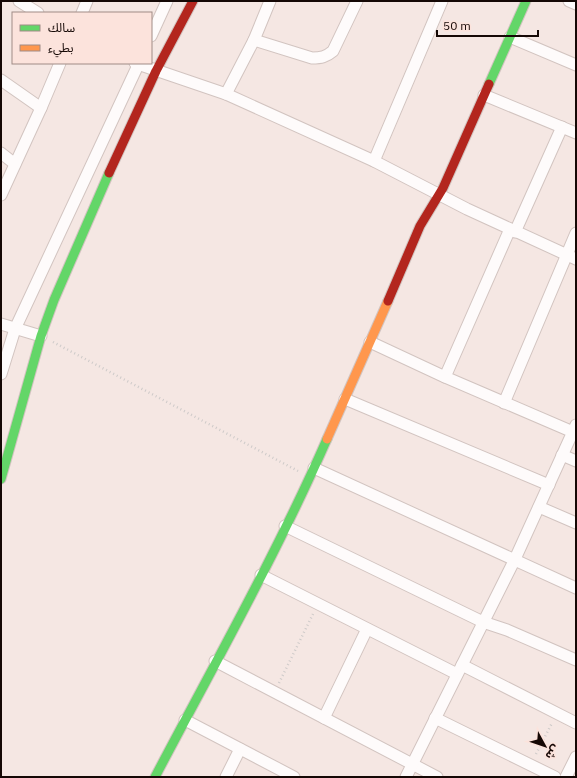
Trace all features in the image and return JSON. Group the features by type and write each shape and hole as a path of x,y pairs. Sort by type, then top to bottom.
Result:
{"street":[{"path":"19,1 36,12"},
{"path":"82,12 88,1"},
{"path":"152,34 167,1"},
{"path":"1,479 41,336 54,300 97,199 156,71 193,1"},
{"path":"226,94 254,40 270,1"},
{"path":"254,40 312,58 327,56 333,51 357,1"},
{"path":"155,777 261,575 311,472 370,342 420,226 439,195 526,1"},
{"path":"569,1 576,4"},
{"path":"374,161 440,2"},
{"path":"510,37 576,65"},
{"path":"1,195 60,64"},
{"path":"1,374 15,329 137,64"},
{"path":"139,64 226,94 374,161 439,195 572,257"},
{"path":"1,80 41,108"},
{"path":"484,95 576,133"},
{"path":"445,377 512,230 562,127"},
{"path":"1,153 15,164"},
{"path":"504,403 572,257 576,233"},
{"path":"1,324 41,336"},
{"path":"370,342 504,403 574,429 515,559 406,777"},
{"path":"345,398 549,485"},
{"path":"562,455 576,461"},
{"path":"311,472 515,559 576,588"},
{"path":"539,507 576,523"},
{"path":"285,526 483,622 526,637 576,660"},
{"path":"261,575 367,629 557,714 576,724"},
{"path":"324,718 367,629"},
{"path":"215,661 437,777"},
{"path":"435,718 555,777"},
{"path":"185,720 294,777"},
{"path":"226,777 240,749"},
{"path":"566,777 576,758"}],"path":[{"path":"41,336 311,472"},
{"path":"275,692 318,604"},
{"path":"530,765 557,714"}],"traffic: fast":[{"path":"489,84 526,1"},
{"path":"1,479 41,336 54,300 109,173"},
{"path":"155,777 266,567 327,439"}],"traffic: slow":[{"path":"327,439 388,301"}],"traffic: jam":[{"path":"109,173 156,71 193,1"},
{"path":"388,301 420,226 443,188 489,84"}]}
